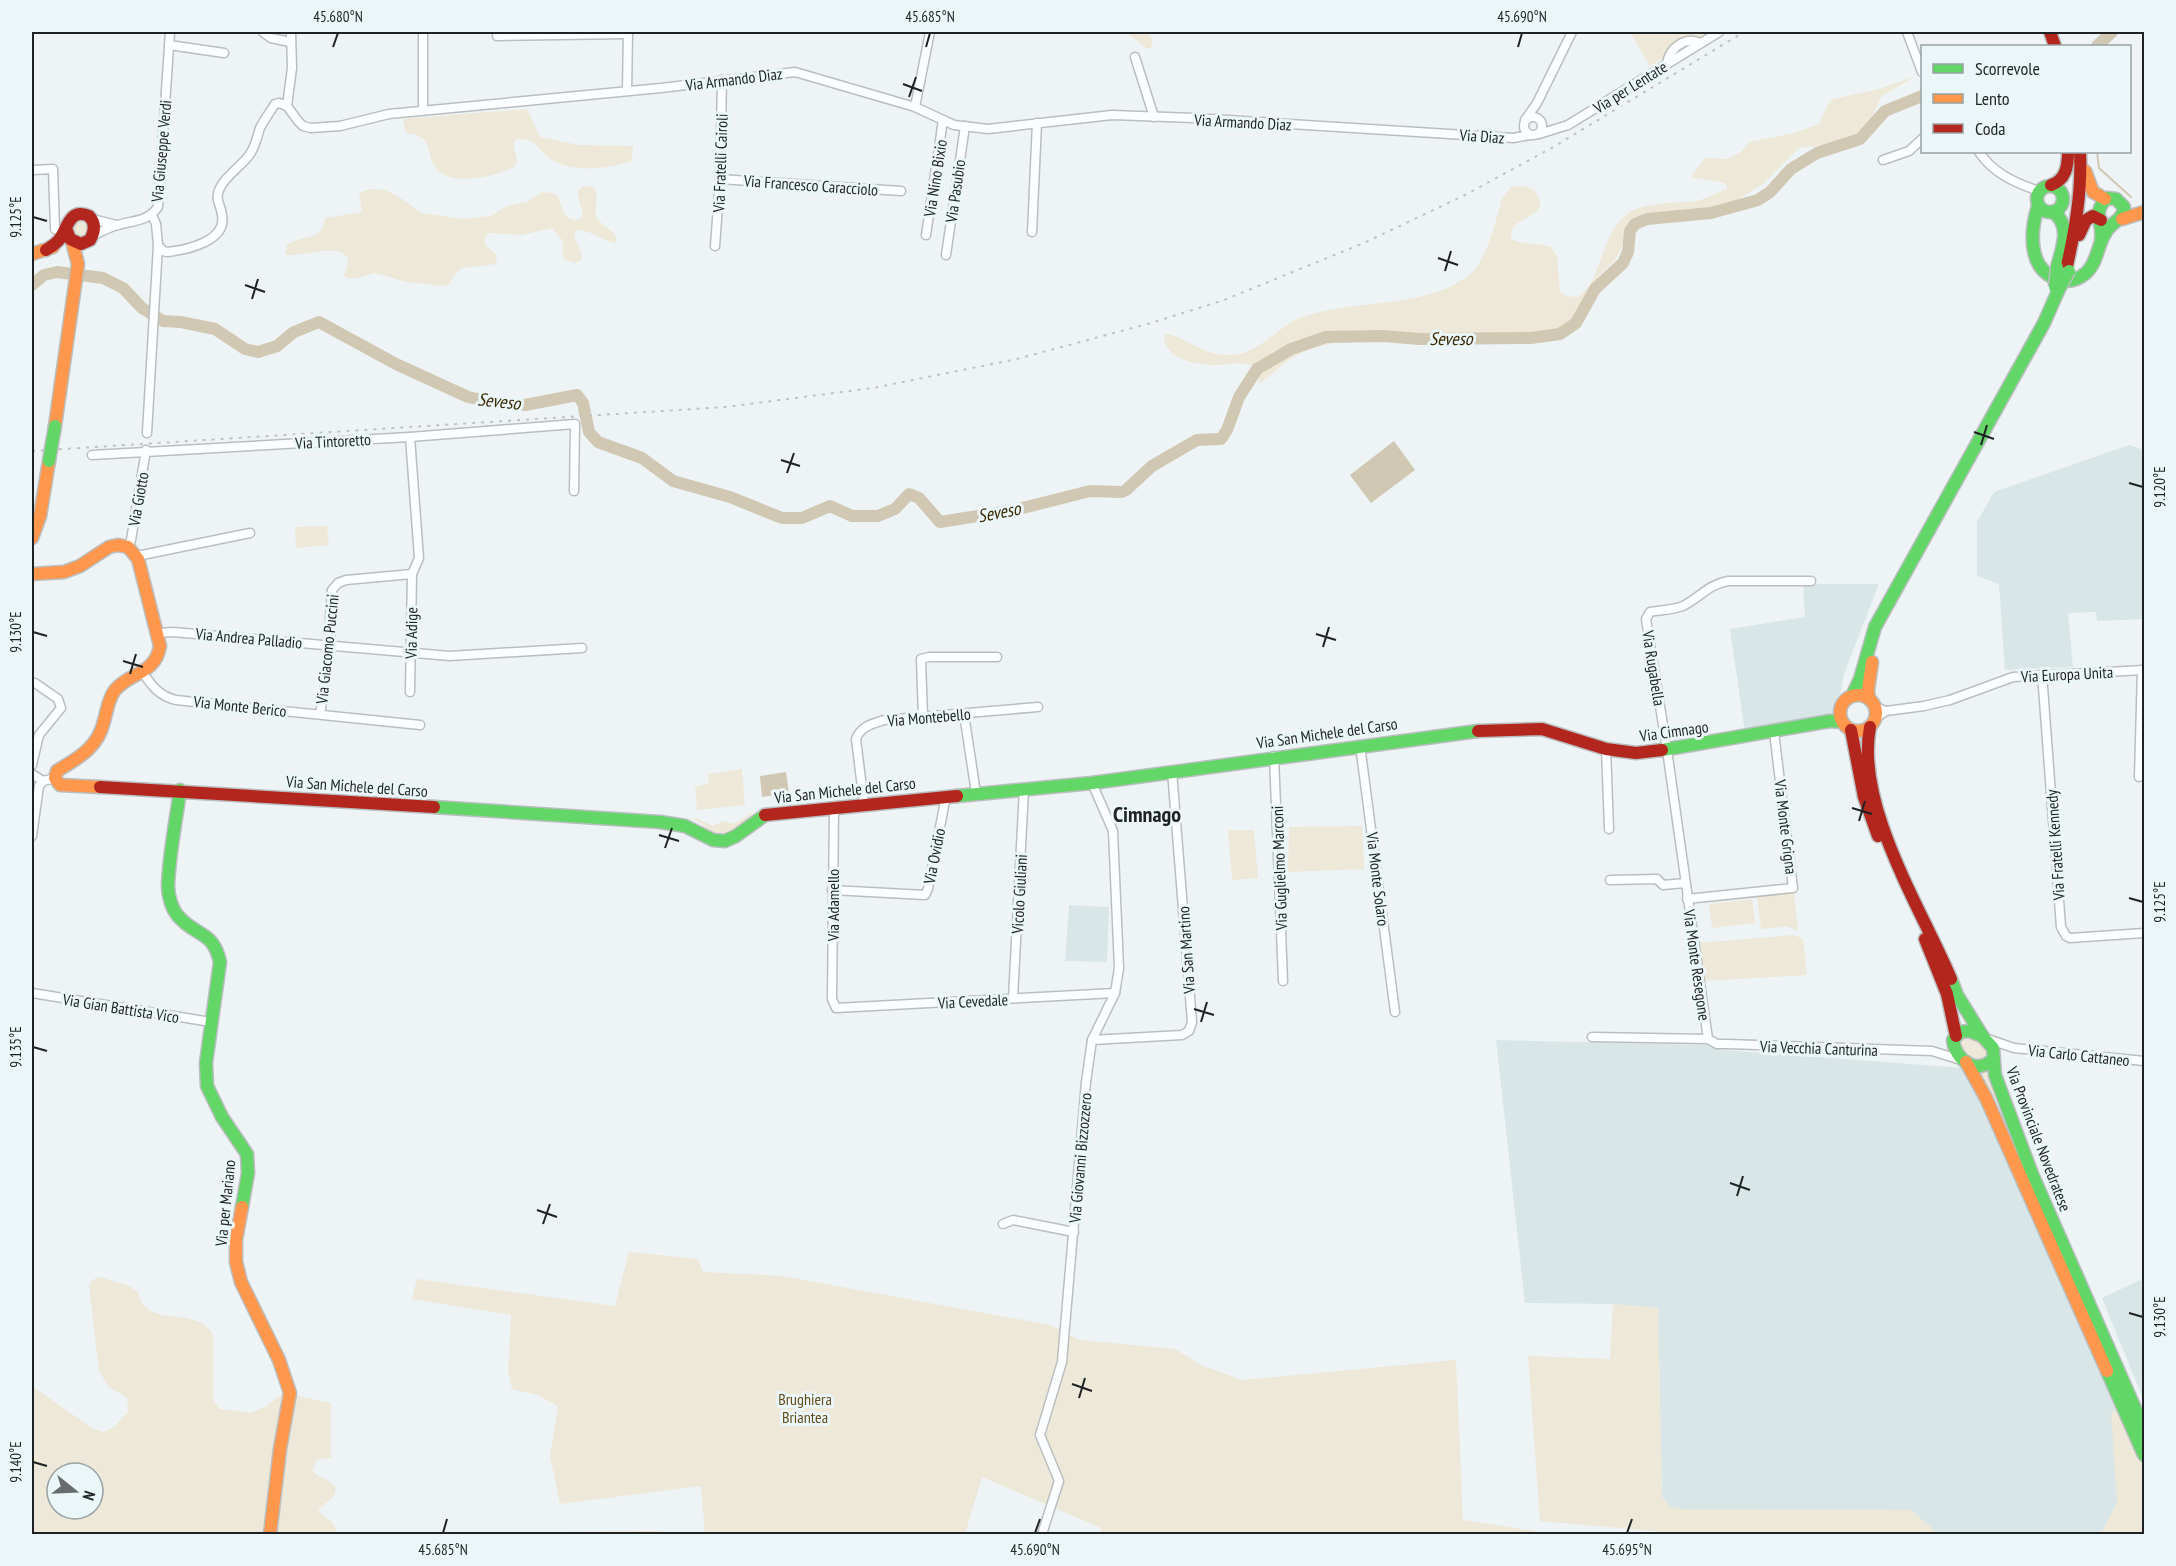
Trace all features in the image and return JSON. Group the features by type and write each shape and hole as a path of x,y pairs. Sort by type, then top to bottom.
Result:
{"street":[{"name":"Via Giuseppe Verdi","path":"147,433 158,245 156,224 152,215 158,207 159,198 170,32"},
{"path":"263,32 271,38 290,42"},
{"path":"158,245 167,252 212,239 219,232 223,215 217,195 220,186 249,156 275,104 287,106 292,68 291,32"},
{"path":"423,32 423,110"},
{"path":"497,32 497,36 628,33 627,91"},
{"path":"915,107 930,32"},
{"path":"1513,138 1537,103 1572,32"},
{"name":"Via per Lentate","path":"1513,138 1568,125 1719,32"},
{"path":"1907,32 1921,67"},
{"path":"169,45 224,53"},
{"path":"1135,57 1154,117"},
{"name":"Via Armando Diaz","path":"287,106 298,122 311,128 340,126 388,114 795,72 915,107 954,126 988,129 1112,116 1450,134"},
{"name":"Via Fratelli Cairoli","path":"716,246 722,80"},
{"path":"1524,123 1525,132 1534,134 1542,128 1537,103"},
{"path":"1524,123 1531,117 1557,127"},
{"name":"Via Nino Bixio","path":"926,235 943,120"},
{"path":"1032,232 1037,123"},
{"name":"Via Pasubio","path":"946,255 965,126"},
{"name":"Via Diaz","path":"1450,134 1513,138"},
{"path":"1883,160 1909,151 1921,141"},
{"path":"1979,153 1985,161 2012,182 2060,190 2063,197 2061,206 2046,210 2032,225 2033,249 2039,266 2050,277 2068,282 2086,273 2093,264 2103,228 2124,210 2116,199 2105,199 2094,194 2088,183 2081,153"},
{"path":"2063,269 2063,221 2059,214 2046,210 2036,197 2045,188 2058,183 2064,175 2070,153"},
{"name":"Via Provinciale Novedratese","path":"2063,269 2071,216 2070,153"},
{"name":"Via Provinciale Novedratese","path":"1852,696 1860,679 1875,627 2036,338 2057,288 2076,229 2081,153"},
{"path":"32,170 53,169 66,234 78,264"},
{"name":"Via Francesco Caracciolo","path":"720,180 901,191"},
{"path":"2105,199 2098,208 2112,221"},
{"path":"2122,205 2145,210"},
{"path":"2063,269 2086,220 2093,216 2112,221 2145,210"},
{"path":"32,254 46,250 56,243 66,234 69,220 77,214 84,214 92,219 118,225"},
{"path":"66,234 81,244 118,225 145,219 152,215"},
{"path":"32,538 40,516 78,264 96,228 92,219"},
{"name":"Via Tintoretto","path":"92,455 146,450 410,437 575,424 574,491"},
{"path":"410,437 420,549 412,574"},
{"name":"Via Giotto","path":"132,551 132,530 146,450"},
{"path":"32,563 38,574 58,574 71,570 110,547 118,545 132,551 250,533"},
{"path":"32,836 39,786 59,769 76,761 96,742 116,689 143,673 159,656 158,633 132,551"},
{"name":"Via Provinciale Novedratese","path":"1913,562 1879,635 1869,676 1875,712 1867,743 1875,802 1894,855 1957,995 1983,1037 1993,1047 1997,1081 2032,1174 2145,1430"},
{"name":"Via Giacomo Puccini","path":"320,714 331,646 330,601 332,590 338,583 356,578 412,574"},
{"name":"Via Adige","path":"410,692 412,574"},
{"name":"Via Rugabella","path":"1667,750 1646,619 1650,612 1679,608 1714,584 1728,581 1811,581"},
{"name":"Via Andrea Palladio","path":"158,633 173,632 450,656 582,648"},
{"path":"923,717 921,659 997,657"},
{"path":"2139,777 2144,670"},
{"name":"Via Europa Unita","path":"1875,712 1924,706 1950,700 2013,677 2144,670"},
{"name":"Via Monte Berico","path":"143,673 155,690 171,699 420,725"},
{"name":"Via Fratelli Kennedy","path":"2042,674 2061,927 2066,936 2070,938 2145,933"},
{"path":"32,683 58,699 61,708 39,735 32,765"},
{"path":"1841,721 1861,731 1875,712 1858,695 1852,696 1844,703 1841,721 1869,813 1947,994 1954,1051 1966,1062 1983,1067 1994,1058"},
{"name":"Via Montebello","path":"864,804 856,746 859,732 869,724 884,720 1038,707"},
{"path":"963,714 976,793"},
{"name":"Via Cimnago","path":"1452,733 1542,729 1606,749 1636,753 1667,750 1841,721"},
{"name":"Via Monte Grigna","path":"1687,899 1793,888 1774,732"},
{"name":"Via San Michele del Carso","path":"49,779 60,785 70,786 180,790 660,822 690,828 706,838 721,841 734,837 764,815 1092,783 1452,733"},
{"name":"Via Monte Solaro","path":"1360,746 1395,1012"},
{"path":"1606,749 1609,829"},
{"name":"Via Monte Resegone","path":"1592,1036 1708,1039 1667,750"},
{"name":"Via Guglielmo Marconi","path":"1274,756 1283,981"},
{"name":"Via San Martino","path":"1092,1040 1182,1035 1189,1031 1192,1022 1172,771"},
{"path":"32,774 49,779"},
{"name":"Via Giovanni Bizzozzero","path":"1042,1534 1059,1480 1040,1435 1062,1362 1086,1082 1092,1040 1115,993 1119,968 1113,831 1092,783"},
{"name":"Vicolo Giuliani","path":"1013,998 1024,789"},
{"name":"Via per Mariano","path":"180,790 168,888 169,900 177,918 212,940 219,954 220,962 206,1063 207,1086 222,1117 243,1146 248,1164 236,1240 238,1272 279,1360 290,1393 280,1449 270,1534"},
{"name":"Via Ovidio","path":"832,890 925,895 946,796"},
{"name":"Via Adamello","path":"832,1004 834,807"},
{"path":"1610,880 1657,879 1663,885 1685,883"},
{"name":"Via Gian Battista Vico","path":"32,993 211,1022"},
{"name":"Via Cevedale","path":"832,1004 840,1009 1115,993"},
{"path":"1954,1038 1967,1030 1983,1037"},
{"name":"Via Carlo Cattaneo","path":"1983,1037 2014,1048 2145,1061"},
{"name":"Via Vecchia Canturina","path":"1932,1051 1945,1047 1954,1038"},
{"name":"Via Vecchia Canturina","path":"1708,1039 1718,1044 1932,1051 1966,1062"},
{"name":"Via Carlo Cattaneo","path":"1994,1058 2001,1051 2014,1048"},
{"name":"Via Provinciale Novedratese","path":"1966,1062 1986,1098 2145,1455"},
{"path":"1003,1224 1013,1220 1074,1232"}],"shaded area":[{"path":"1394,441 1415,470 1371,503 1350,475"},
{"path":"2129,445 2144,450 2144,619 2097,621 2096,612 2068,613 2073,667 2005,670 1999,584 1977,576 1977,522 1994,492"},
{"path":"1803,584 1879,584 1844,674 1839,702 1832,718 1745,733 1730,629 1805,617"},
{"path":"786,772 789,793 762,797 760,776"},
{"path":"1069,905 1109,907 1107,962 1065,961"},
{"path":"1496,1040 1706,1045 1723,1050 1964,1068 2012,1166 2119,1407 2117,1503 2103,1530 2097,1534 1938,1534 1911,1510 1680,1509 1669,1506 1662,1497 1658,1308 1613,1304 1525,1303"},
{"path":"2144,1278 2144,1401 2102,1298"}],"green space":[{"path":"1126,32 1148,32 1153,41 1151,48 1146,48"},
{"path":"1630,32 1707,32 1650,66"},
{"path":"1916,76 1882,96 1866,128 1858,137 1838,143 1799,148 1763,184 1734,202 1710,209 1634,220 1626,231 1617,257 1595,281 1571,323 1555,333 1526,334 1524,339 1348,339 1307,350 1287,361 1260,384 1253,366 1237,363 1211,365 1188,361 1174,354 1165,343 1164,335 1168,334 1207,351 1223,355 1240,354 1254,348 1290,323 1305,316 1334,309 1417,297 1455,284 1470,274 1481,260 1486,251 1501,200 1511,187 1523,186 1534,190 1540,200 1535,213 1515,225 1511,231 1512,239 1551,247 1557,256 1560,292 1566,296 1578,297 1592,280 1611,234 1627,214 1651,205 1700,200 1727,189 1726,184 1717,181 1693,178 1692,176 1705,158 1727,159 1741,152 1750,142 1794,133 1819,124 1828,104 1833,99 1879,89"},
{"path":"527,109 540,137 579,145 633,146 632,161 601,168 567,166 548,157 532,142 517,139 513,143 517,161 514,167 486,176 453,178 437,169 428,146 422,138 406,133 403,119"},
{"path":"584,186 592,187 596,191 596,215 614,234 617,241 615,243 586,231 576,230 574,235 582,259 576,263 565,260 563,241 552,228 521,235 488,233 484,241 487,247 497,255 496,264 462,268 449,284 443,286 407,282 375,273 347,278 344,275 348,263 346,255 339,252 295,255 285,253 287,245 293,241 320,231 325,218 362,212 359,193 370,189 385,190 396,195 422,213 462,219 491,216 507,206 527,202 542,192 553,193 558,196 565,216 573,220 580,219 583,215 577,191"},
{"path":"82,216 94,230 80,242 68,226"},
{"path":"327,526 329,545 296,548 295,527"},
{"path":"742,769 745,805 697,810 695,787 709,783 708,774"},
{"path":"754,811 735,830 723,834 710,830 693,819 696,818 713,826 723,821 734,824"},
{"path":"1362,826 1364,869 1288,872 1289,827"},
{"path":"1228,830 1254,830 1258,878 1232,880"},
{"path":"1794,892 1798,931 1787,926 1761,929 1757,896"},
{"path":"1752,899 1755,923 1712,928 1709,904"},
{"path":"1794,935 1803,939 1807,975 1704,981 1698,943"},
{"path":"1962,1037 1979,1042 1986,1052 1986,1057 1979,1060 1965,1054 1958,1041"},
{"path":"1979,1073 1991,1073 2009,1121"},
{"name":"Brughiera Briantea","path":"629,1252 698,1259 703,1272 782,1276 1050,1325 1079,1340 1175,1349 1203,1366 1242,1380 1456,1360 1463,1520 1535,1531 1536,1534 1101,1534 1101,1528 982,1477 965,1534 705,1534 701,1486 560,1504 550,1456 558,1406 537,1395 512,1389 508,1371 511,1315 412,1299 417,1279 615,1306"},
{"path":"100,1277 129,1286 138,1292 143,1304 151,1311 196,1321 206,1326 213,1335 213,1400 220,1409 251,1413 267,1406 283,1393 331,1403 331,1458 317,1460 312,1470 336,1488 334,1496 318,1510 333,1523 336,1534 32,1534 32,1386 92,1428 103,1432 114,1427 128,1412 127,1398 108,1386 99,1371 89,1285 92,1280"},
{"path":"1613,1304 1658,1308 1662,1497 1669,1506 1681,1509 1911,1510 1938,1534 1686,1534 1540,1521 1528,1356 1610,1359"},
{"path":"2119,1407 2144,1464 2144,1534 2097,1534 2103,1530 2117,1503 2111,1413"},
{"path":"661,1531 662,1534 542,1534 542,1532"}],"waterway":[{"name":"Seveso","path":"2098,45 2112,32"},
{"name":"Seveso","path":"32,285 44,275 57,272 103,278 123,288 142,308 163,321 215,329 245,349 258,352 277,346 294,332 319,322 396,364 468,397 496,403 525,405 577,395 583,403 589,432 598,442 642,458 673,481 730,497 782,518 802,518 830,506 852,516 878,516 895,509 909,494 919,498 940,522 1015,510 1090,491 1122,492 1152,466 1197,440 1221,439 1227,430 1239,397 1257,369 1291,349 1326,337 1531,338 1560,334 1576,323 1595,289 1623,263 1628,252 1630,231 1635,224 1647,219 1711,213 1758,200 1770,192 1791,169 1817,153 1860,139 1885,111 1921,96"},
{"path":"2097,153 2099,168 2131,197"}],"railway":[{"path":"32,451 725,407 873,388 1017,359 1151,323 1224,300 1364,243 1467,194 1555,146 1744,32"}],"traffic: fast":[{"path":"2050,186 2059,190 2063,199 2059,208 2050,212 2041,208 2037,199 2041,190 2050,186"},
{"path":"2038,206 2033,227 2034,250 2042,269 2050,276 2061,280 2071,280 2080,277 2090,269 2108,228 2123,212 2124,207 2116,199 2107,198 2100,209 2101,241"},
{"path":"2053,212 2059,217 2064,230 2063,245 2057,267"},
{"path":"2055,287 2057,267"},
{"path":"2059,289 2069,271"},
{"path":"1852,696 1860,679 1875,627 2044,323 2059,289"},
{"path":"49,461 55,426"},
{"path":"1662,750 1830,721 1842,722"},
{"path":"957,796 1092,783 1478,731"},
{"path":"180,790 170,862 169,894 178,916 213,944 220,962 206,1063 207,1086 222,1117 247,1154 248,1173 242,1207"},
{"path":"434,807 660,822 685,826 713,840 725,841 736,836 765,815"},
{"path":"1951,979 1957,995 1983,1037 1993,1048 1995,1075 2032,1174 2144,1429"},
{"path":"1982,1036 1969,1031 1960,1032 1953,1040 1958,1054 1974,1066 1987,1064 1993,1059"},
{"path":"2107,1371 2144,1455"}],"traffic: slow":[{"path":"2085,171 2093,192 2105,199"},
{"path":"2122,219 2144,212"},
{"path":"55,426 78,264 72,241"},
{"path":"32,254 53,247"},
{"path":"32,538 40,516 49,461"},
{"path":"32,574 64,572 80,566 109,547 118,545 128,547 138,559 160,646 157,655 148,668 128,679 115,690 97,738 86,751 57,771 55,778 60,785 100,787"},
{"path":"1869,699 1872,662"},
{"path":"1858,695 1871,700 1876,713 1871,726 1858,731 1845,726 1840,713 1845,700 1858,695"},
{"path":"1966,1062 1986,1098 2107,1371"},
{"path":"242,1207 236,1240 236,1262 241,1282 279,1360 290,1393 280,1449 270,1534"}],"traffic: jam":[{"path":"2050,32 2055,45"},
{"path":"2051,185 2063,176 2068,153"},
{"path":"2066,270 2077,211 2080,153"},
{"path":"46,250 58,241 68,223 78,214 89,216 94,227 90,240 81,244 70,239 66,228"},
{"path":"2079,235 2086,220 2093,216 2101,220"},
{"path":"1870,727 1868,757 1872,789 1881,822 1908,889 1951,979"},
{"path":"1478,731 1542,729 1606,749 1636,753 1662,750"},
{"path":"1851,730 1864,797 1878,836"},
{"path":"100,787 434,807"},
{"path":"765,815 957,796"},
{"path":"1925,939 1947,994 1956,1036"}],"district":[{"name":"Cimnago","path":"1147,814"}]}
